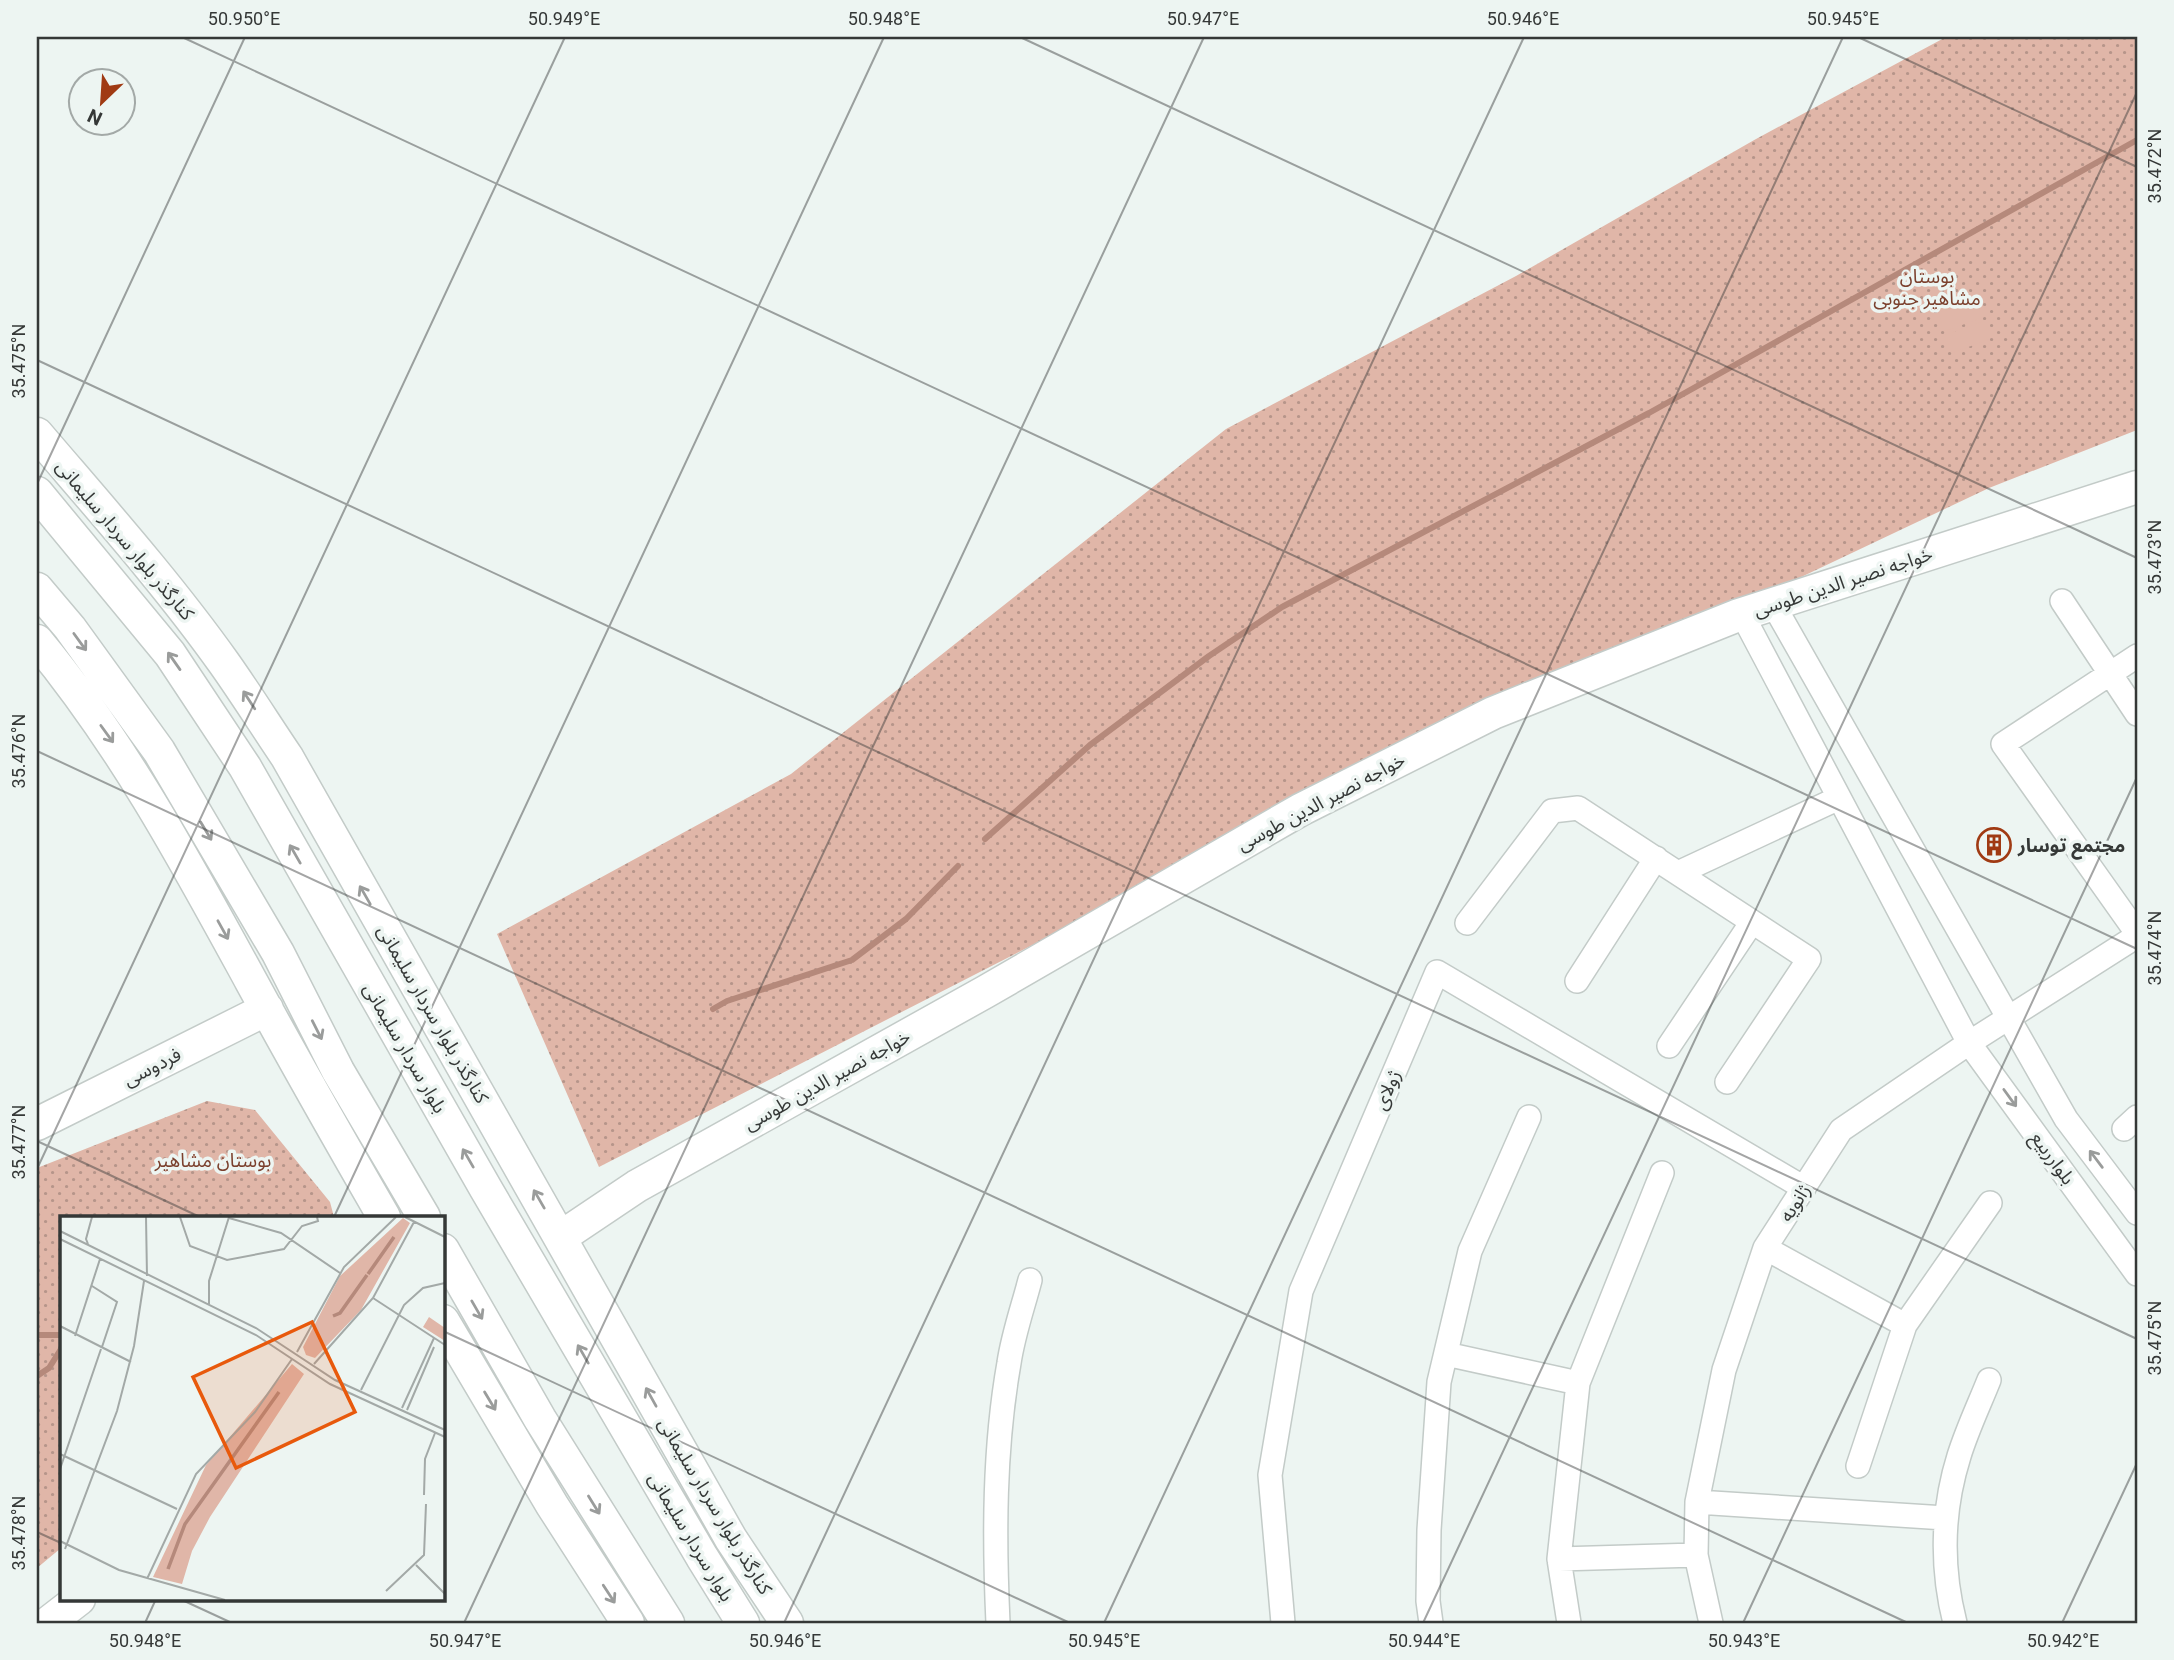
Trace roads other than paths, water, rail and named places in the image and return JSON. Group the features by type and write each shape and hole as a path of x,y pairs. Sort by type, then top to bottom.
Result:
{"street":[{"name":"کنارگذر بلوار سردار سلیمانی","path":"37,434 176,599 225,664 287,757 732,1539 787,1623"},
{"name":"خواجه نصیر الدین طوسی","path":"561,1237 637,1186 985,992 1300,810 1493,713 1742,614 2137,487"},
{"name":"بلوار سردار سلیمانی","path":"37,493 170,654 245,767 493,1201 702,1558 745,1623"},
{"path":"37,589 70,628 159,751 278,953 338,1071 423,1216"},
{"path":"2062,601 2137,714"},
{"name":"بلوارربیع","path":"1773,604 2066,1119 2137,1213"},
{"name":"بلوارربیع","path":"1742,614 1969,1043 2137,1274"},
{"path":"37,641 130,767 172,835 383,1216"},
{"path":"2137,656 2003,744 2137,934"},
{"path":"1678,873 1839,798"},
{"path":"1467,923 1552,811 1578,808 1809,959 1727,1082"},
{"path":"1577,981 1656,858"},
{"path":"1669,1046 1752,922"},
{"name":"ژانویه","path":"1711,1623 1696,1555 1696,1502 1724,1370 1766,1248 1841,1130 2137,934"},
{"name":"ژولای","path":"1283,1623 1270,1475 1301,1291 1437,972 1804,1188"},
{"name":"فردوسی","path":"37,1124 267,1009"},
{"path":"1431,1623 1428,1601 1429,1530 1440,1382 1470,1251 1529,1117"},
{"path":"339,1138 406,1187"},
{"path":"1569,1623 1559,1559 1578,1383 1662,1173"},
{"path":"1858,1465 1905,1325 1990,1203"},
{"path":"1766,1248 1905,1325"},
{"path":"444,1252 540,1419 668,1623"},
{"path":"998,1623 998,1466 1009,1362 1030,1280"},
{"path":"444,1323 552,1505 628,1623"},
{"path":"1446,1354 1578,1383"},
{"path":"1955,1623 1945,1552 1945,1518 1959,1456 1989,1380"},
{"path":"1696,1502 1945,1518"},
{"path":"732,1539 745,1623"},
{"path":"1559,1559 1696,1555"},
{"path":"48,1623 78,1600"}],"waterway":[{"path":"985,839 1090,745 1209,656 1282,607 1649,413 2137,140"},
{"path":"713,1009 727,1001 852,960 906,919 958,866"},
{"path":"37,1335 60,1335"},
{"path":"37,1376 49,1368 60,1351"}],"place":[{"name":"مجتمع توسار","path":"1994,845"}],"park label":[{"name":"بوستان مشاهیر جنوبی","path":"1927,287"},
{"name":"بوستان مشاهیر","path":"213,1160"}]}
